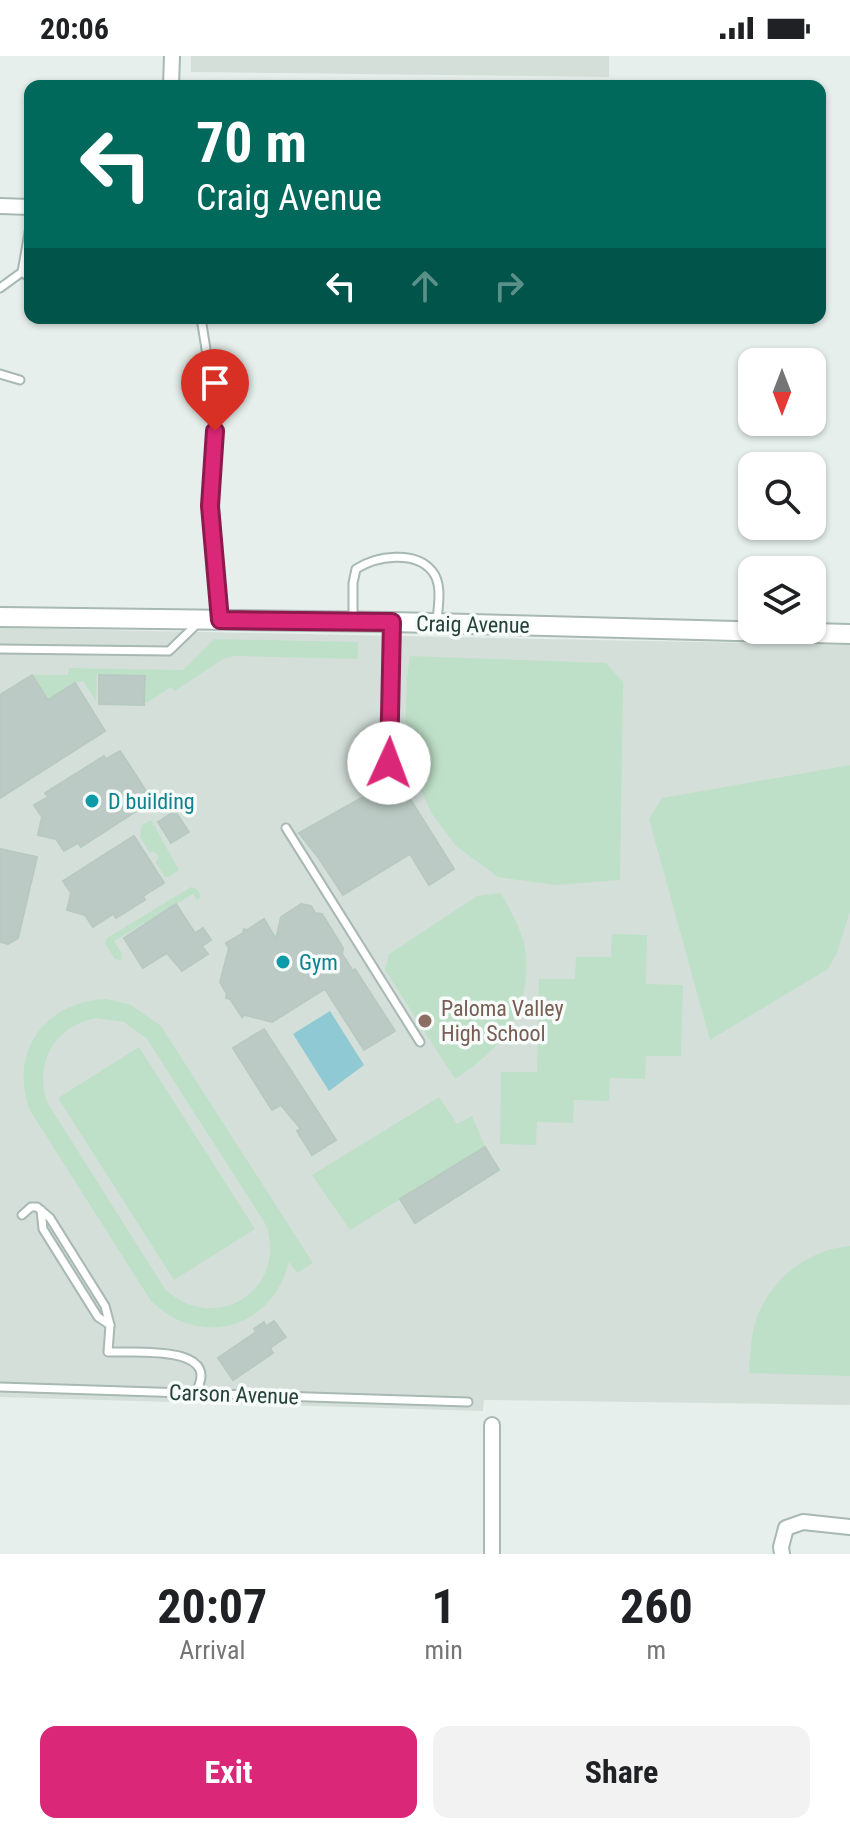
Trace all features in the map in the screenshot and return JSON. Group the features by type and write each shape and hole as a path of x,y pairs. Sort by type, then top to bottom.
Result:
{"street":[{"path":"171,80 172,56"},
{"path":"0,206 24,207"},
{"name":"Craig Avenue","path":"0,617 392,622 850,634"},
{"path":"492,1425 492,1554"},
{"path":"782,1554 786,1528 803,1522 850,1527"}],"lane":[{"path":"0,288 22,272 24,262"},
{"path":"0,649 169,651 211,620 210,506 215,457 215,405 202,324"},
{"path":"0,374 20,380"},
{"path":"353,622 356,569 369,560 397,557 419,561 434,573 439,591 437,623"},
{"path":"389,763 392,622"},
{"path":"286,828 420,1042"},
{"path":"22,1215 31,1207 41,1210 50,1218 105,1306 110,1325 108,1352 180,1356 193,1360 198,1363 202,1374 195,1393"},
{"name":"Carson Avenue","path":"0,1387 468,1402"}],"shaded area":[{"path":"191,56 609,56 609,77 191,72"},
{"name":"Paloma Valley High School","path":"0,628 850,645 850,1405 484,1400 483,1411 0,1397"}],"green space":[{"path":"214,639 358,642 358,659 234,656 223,659 175,691 171,687 148,702 144,702 145,677 97,674 96,701 83,681 48,700 32,675 68,675 69,668 183,670"},
{"path":"410,656 606,663 623,682 620,880 556,885 498,877 456,846 432,814 405,756"},
{"path":"850,765 850,911 837,953 828,969 710,1040 649,819 662,798"},
{"path":"151,820 179,870 169,877 165,877 156,863 159,856 150,853 140,837 142,825"},
{"path":"191,887 197,889 201,897 197,900 193,894 114,941 122,954 121,960 115,959 105,944 107,938"},
{"path":"501,893 525,948 523,996 517,1013 498,1043 455,1079 385,970 389,954 477,896"},
{"path":"612,934 647,935 646,984 683,985 681,1056 646,1056 645,1079 610,1078 609,1101 574,1100 573,1123 537,1122 536,1145 500,1144 501,1072 537,1072 539,979 575,979 576,957 611,957"},
{"path":"107,999 131,1005 161,1026 313,1263 297,1273 289,1262 280,1285 267,1303 251,1316 232,1325 191,1325 170,1316 151,1301 29,1109 24,1067 29,1049 50,1019 85,1002","holes":["96,1018 124,1022 147,1039 266,1225 270,1248 267,1269 257,1286 242,1299 225,1307 205,1308 185,1302 165,1289 47,1102 43,1073 51,1048 59,1038 69,1029"]},
{"path":"139,1047 255,1229 174,1280 58,1098"},
{"path":"439,1097 457,1124 472,1116 485,1147 350,1230 312,1175"},
{"path":"850,1246 850,1376 749,1373 756,1319 774,1287 808,1259 835,1248"}],"water":[{"path":"330,1011 364,1065 329,1091 293,1034"}],"building":[{"path":"32,675 48,700 75,683 105,731 0,798 0,695"},
{"path":"99,675 145,676 144,705 99,704"},
{"name":"D building","path":"120,751 150,797 136,806 138,810 81,847 78,843 64,851 56,839 38,835 42,817 34,805 48,797 45,793 104,756 106,759"},
{"path":"397,778 454,869 429,885 410,854 343,895 299,833"},
{"path":"175,811 189,832 171,843 158,822"},
{"path":"134,836 164,883 143,896 145,900 116,918 113,914 93,927 85,915 67,910 71,893 63,881"},
{"path":"0,849 37,857 18,938 8,944 0,942"},
{"path":"176,904 195,933 203,928 211,940 202,946 208,954 182,971 167,953 143,968 124,938"},
{"name":"Gym","path":"301,904 311,906 315,913 322,914 343,948 342,954 395,1031 364,1050 325,989 272,1022 245,1015 242,1017 230,999 226,998 220,982 229,948 226,943 264,919 276,939 281,917"},
{"path":"264,1029 336,1140 312,1155 297,1131 301,1129 281,1105 272,1110 233,1048"},
{"path":"485,1147 499,1170 415,1223 400,1199"},
{"path":"274,1321 286,1337 270,1348 273,1353 233,1380 218,1358 256,1332 254,1329 264,1322 266,1326"}],"place":[{"name":"D building","path":"92,801"},
{"name":"Gym","path":"283,962"},
{"name":"Paloma Valley High School","path":"425,1021"}],"route":[{"path":"215,431 210,506 220,620 392,622 389,763"}]}
